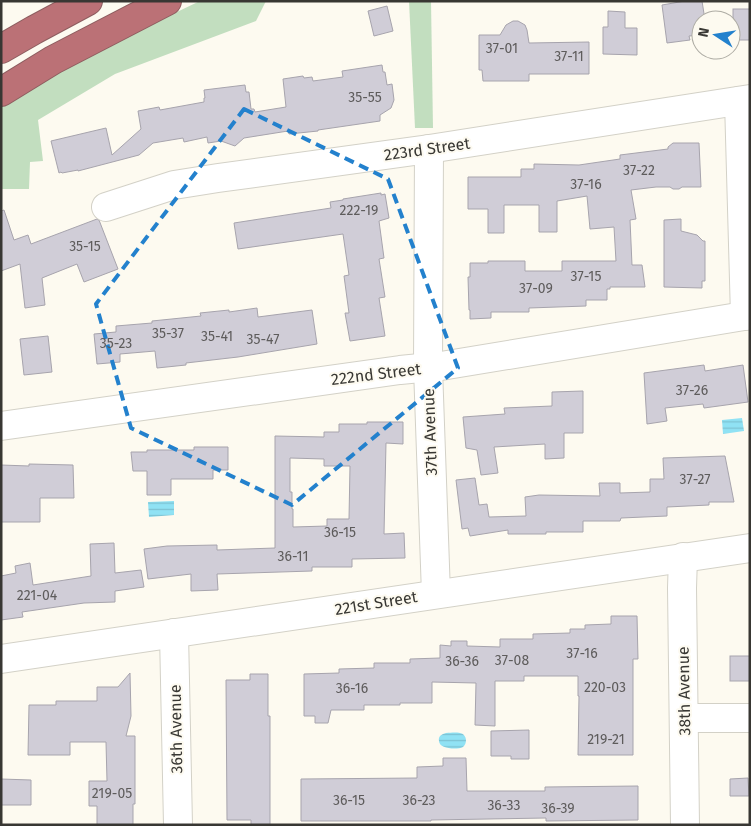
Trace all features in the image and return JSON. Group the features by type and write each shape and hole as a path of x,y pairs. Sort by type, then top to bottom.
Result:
{"highway":[{"path":"1,49 88,1"},
{"path":"1,92 53,60 167,1"}],"street":[{"name":"223rd Street","path":"106,206 174,185 429,149 744,100"},
{"path":"744,100 747,316"},
{"name":"37th Avenue","path":"429,149 428,368 436,594"},
{"name":"222nd Street","path":"1,426 400,370 428,368 747,316"},
{"name":"221st Street","path":"1,658 750,548"},
{"name":"38th Avenue","path":"683,558 685,825"},
{"name":"36th Avenue","path":"174,634 178,825"},
{"path":"685,718 750,718"}],"highlighted area":[{"path":"244,109 388,179 458,368 292,505 131,428 96,304"}],"green space":[{"path":"200,1 266,1 256,21 115,74 38,120 43,161 30,162 29,189 1,189 1,105 53,74"},
{"path":"409,1 431,1 433,128 415,128"}],"water":[{"path":"742,418 744,431 723,434 722,420"},
{"path":"174,501 174,515 149,517 148,502"},
{"path":"446,733 461,733 466,740 465,745 457,748 442,746 439,738"}],"building":[{"path":"685,1 702,1 703,10 691,10 690,40 667,43 662,5"},
{"path":"387,6 393,31 374,36 368,11"},
{"path":"750,9 750,40 741,40 741,10 733,10"},
{"path":"608,11 625,12 625,28 637,28 637,55 603,54 603,27 608,27"},
{"path":"513,21 518,21 525,25 529,43 589,42 589,74 529,74 529,81 483,81 482,70 479,70 479,35 500,35 506,25"},
{"path":"382,65 387,85 392,84 394,100 391,108 380,115 380,121 318,131 289,134 288,131 244,138 235,146 221,141 208,143 207,137 184,142 183,138 153,143 139,155 78,171 59,173 51,141 106,128 112,155 141,129 138,111 159,107 160,110 204,102 204,90 245,85 246,92 249,92 251,109 254,109 255,112 286,107 283,79 303,76 304,78 312,77 313,81 343,77 342,71"},
{"path":"673,143 699,143 701,187 673,189 670,187 656,187 631,190 636,219 630,220 632,265 642,265 645,287 610,287 610,289 607,289 607,300 586,300 586,306 529,308 529,312 491,312 491,318 470,319 468,277 470,277 470,263 525,261 525,271 562,271 562,261 616,261 614,227 590,229 587,196 557,201 557,232 539,232 539,205 504,205 504,233 488,233 488,209 468,209 468,177 521,177 521,169 534,169 534,164 579,165 620,159 620,155 668,149"},
{"path":"381,193 381,195 385,194 389,218 379,221 384,258 379,259 385,297 379,298 385,336 350,341 345,313 349,313 344,276 349,275 343,234 238,249 234,223 331,208 330,202"},
{"path":"4,210 14,240 28,235 31,244 97,219 99,220 118,269 84,282 77,264 42,278 45,305 25,308 20,264 1,271 1,211"},
{"path":"681,219 681,231 697,235 705,241 705,281 702,281 702,288 664,287 664,220"},
{"path":"257,308 258,317 312,310 317,344 157,368 155,351 120,354 120,362 97,364 94,334 116,332 116,326 201,316 200,313 229,310 229,312"},
{"path":"48,336 52,372 24,375 20,339"},
{"path":"704,365 705,371 743,365 748,402 704,408 703,404 665,408 667,421 647,424 644,373"},
{"path":"583,391 583,433 564,433 564,458 545,459 545,444 494,447 498,473 481,475 477,450 466,448 463,417 505,414 504,408 552,406 552,392"},
{"path":"367,422 403,422 403,444 386,443 384,534 404,533 405,558 352,559 352,567 312,567 312,571 217,574 218,590 191,591 191,574 148,579 144,549 167,546 217,545 217,550 275,548 275,436 324,437 324,432 339,432 339,424 367,424","holes":["290,458 324,459 324,466 350,466 349,519 327,519 327,526 293,527"]},
{"path":"194,447 228,447 228,470 213,470 213,479 171,479 171,495 147,495 147,471 133,471 131,452 194,450"},
{"path":"725,456 734,502 709,502 709,505 667,507 667,516 621,518 620,521 583,521 583,532 508,534 508,530 470,536 468,528 462,529 456,480 475,478 479,505 487,504 489,517 526,516 525,497 539,495 600,496 599,483 620,483 620,493 650,492 650,479 664,479 663,458"},
{"path":"29,464 73,465 74,498 40,498 40,522 1,522 1,465 29,466"},
{"path":"114,543 115,573 141,570 144,587 115,591 115,602 84,603 22,612 23,617 1,620 1,576 16,573 15,566 30,563 33,585 91,576 90,544"},
{"path":"611,616 637,616 638,659 633,659 633,755 578,755 578,676 524,676 524,681 495,681 495,726 475,725 476,683 432,682 432,703 364,705 364,710 331,710 328,723 315,723 315,716 304,716 304,674 339,673 339,669 374,668 374,663 410,663 410,659 440,658 440,645 451,646 451,641 467,641 467,646 500,647 500,639 533,639 533,634 570,633 570,629 585,629 585,625 611,624"},
{"path":"730,656 750,656 750,681 730,681"},
{"path":"130,673 131,716 126,736 135,736 135,804 133,804 133,825 97,825 97,806 89,806 89,781 107,781 106,742 70,742 70,755 28,755 29,705 56,705 56,701 97,701 97,687 118,687"},
{"path":"250,674 268,674 270,825 251,825 251,820 227,820 226,680 250,680"},
{"path":"529,730 529,759 511,759 511,756 491,756 491,731"},
{"path":"443,758 466,758 467,791 545,791 545,787 638,786 638,820 546,821 546,818 431,821 301,821 301,779 417,778 417,767 443,766"},
{"path":"748,778 749,796 730,796 730,779"},
{"path":"1,779 31,780 31,805 1,805"}]}
